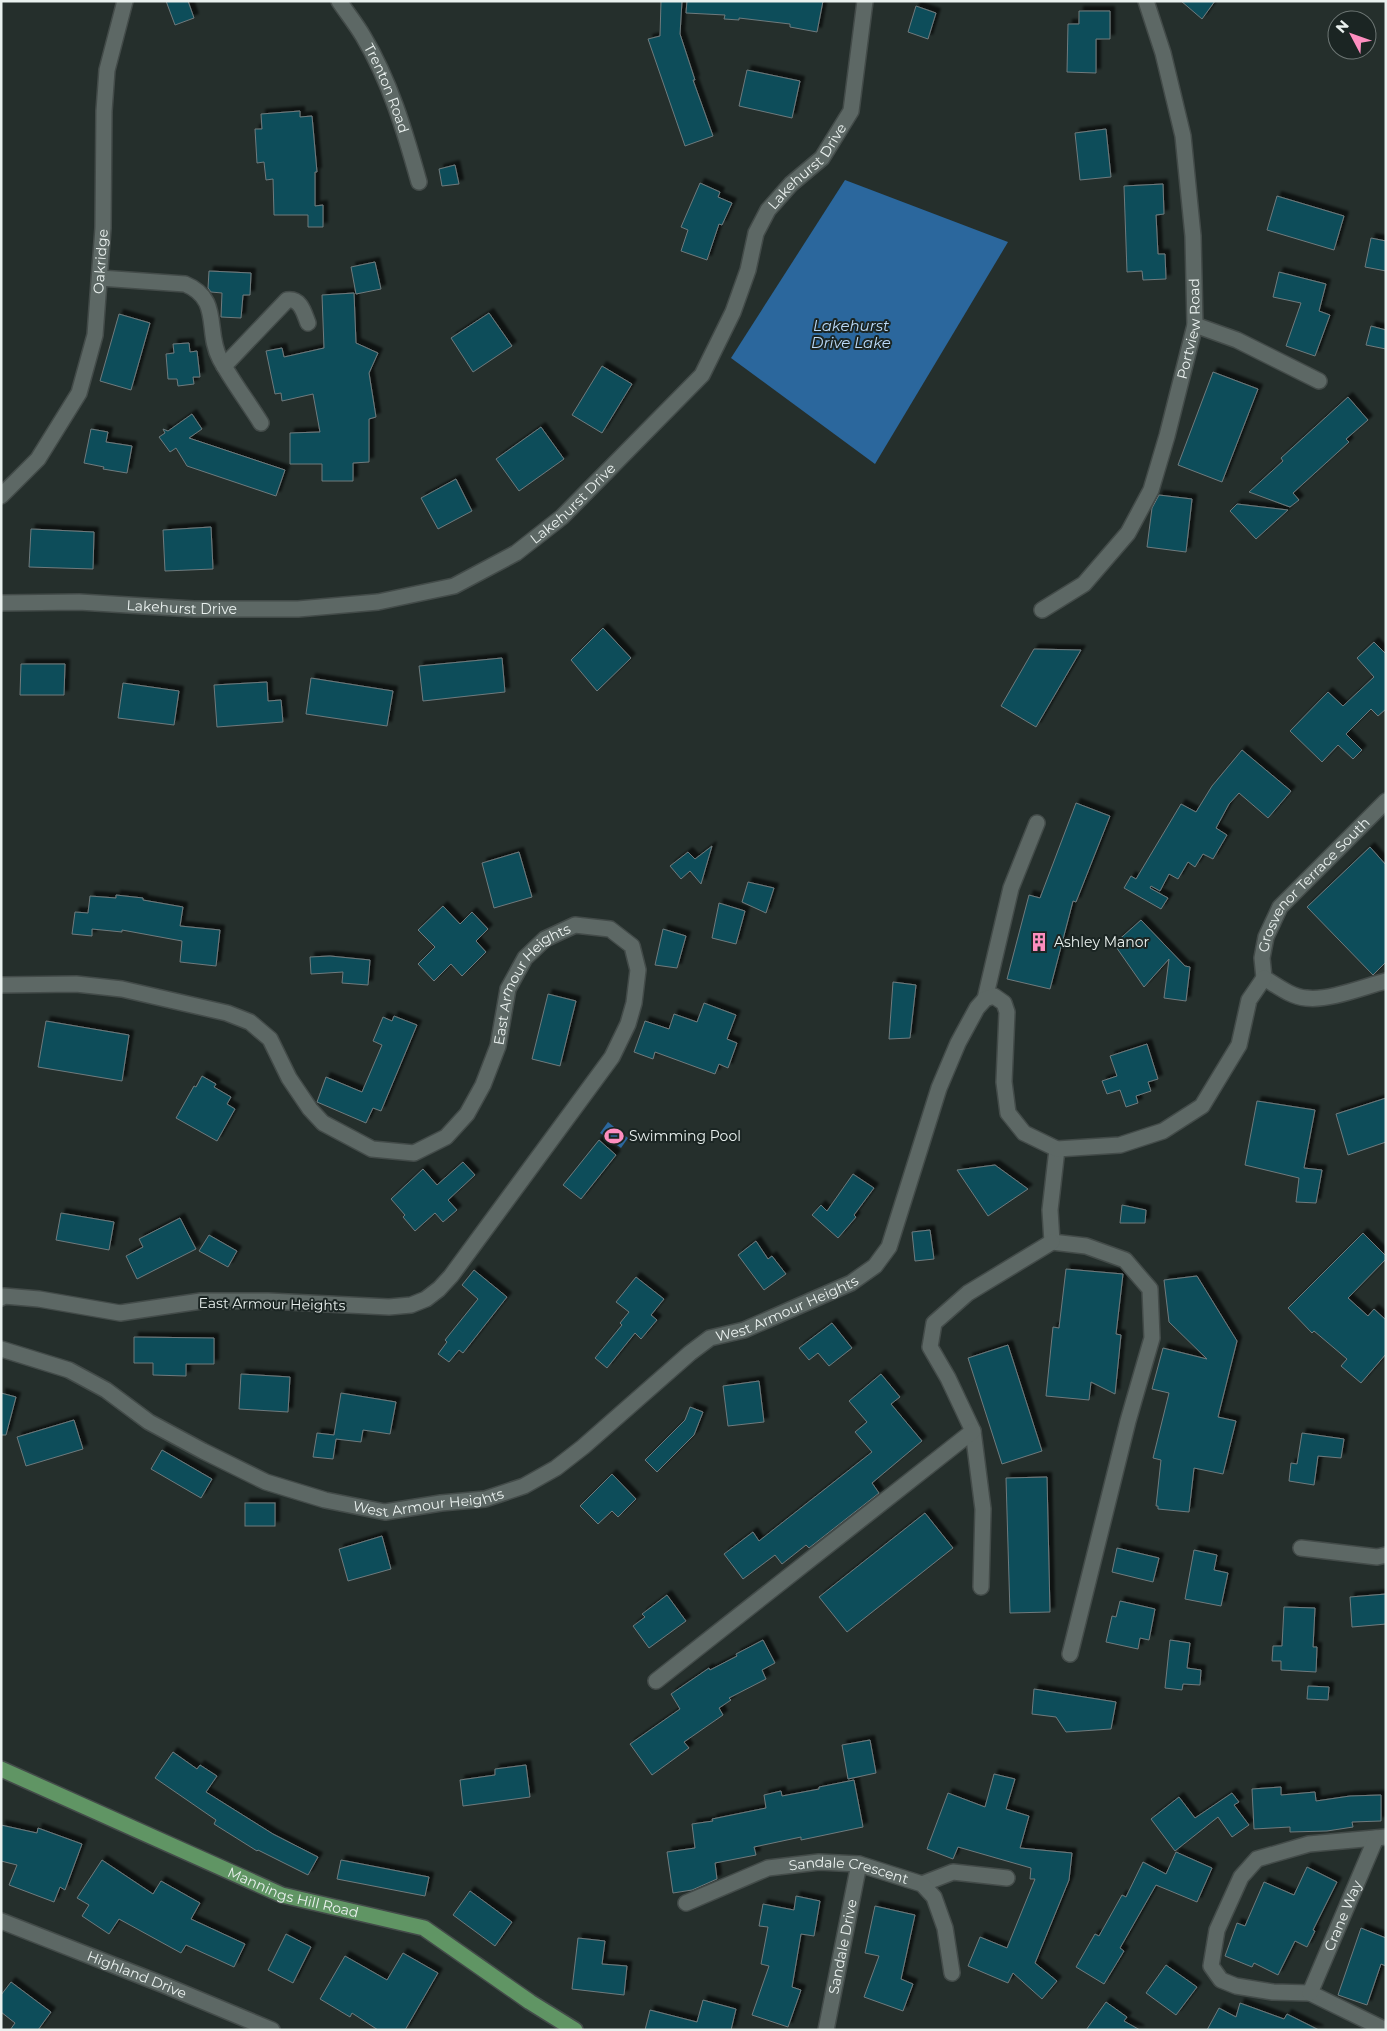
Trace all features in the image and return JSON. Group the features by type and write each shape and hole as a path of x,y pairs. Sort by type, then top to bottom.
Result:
{"main road":[{"name":"Mannings Hill Road","path":"1,1769 282,1895 424,1928 530,2002 575,2030"}],"street":[{"name":"Oakridge","path":"1,496 38,459 79,393 95,336 104,228 104,111 107,70 125,1"},
{"name":"Trenton Road","path":"339,1 363,36 383,76 404,126 419,182"},
{"name":"Lakehurst Drive","path":"1,604 79,602 203,609 298,608 378,602 454,586 516,553 562,518 702,375 734,312 748,270 756,233 768,210 791,184 822,158 851,111 865,1"},
{"name":"Portview Road","path":"1042,610 1084,584 1128,533 1151,490 1195,326 1194,236 1183,136 1163,53 1146,1"},
{"path":"100,278 184,284 196,288 203,296 210,311 216,349 224,366 262,423"},
{"path":"224,366 282,304 288,300 297,301 308,323"},
{"path":"1195,326 1237,340 1319,381"},
{"name":"Grosvenor Terrace South","path":"1264,978 1262,958 1266,938 1280,907 1386,801"},
{"name":"West Armour Heights","path":"1,1349 69,1370 106,1390 149,1422 203,1452 266,1482 325,1500 385,1512 441,1503 486,1499 524,1486 556,1468 583,1447 690,1353 710,1338 744,1330 851,1284 875,1266 889,1247 939,1088 958,1043 985,998 1011,888 1036,823"},
{"name":"East Armour Heights","path":"1,985 76,984 122,989 227,1013 250,1022 270,1039 288,1078 310,1109 323,1123 372,1149 414,1153 446,1137 467,1114 483,1085 498,1046 508,989 525,958 545,939 575,925 610,929 632,946 638,970 628,1024 612,1057 456,1269 439,1289 426,1299 411,1305 389,1307 268,1301 201,1301 120,1313 39,1299 4,1296 1,1298"},
{"path":"985,998 994,996 1004,1003 1007,1012 1004,1082 1008,1112 1024,1133 1057,1149 1120,1145 1163,1131 1202,1106 1239,1045 1249,1000 1264,978 1282,989 1305,998 1330,996 1386,981"},
{"path":"1052,1242 1050,1210 1057,1149"},
{"path":"982,1587 983,1509 973,1431 948,1378 930,1347 934,1323 968,1293 1052,1242 1086,1246 1125,1260 1150,1289 1152,1338 1128,1421 1070,1654"},
{"path":"656,1681 973,1431"},
{"path":"1301,1548 1377,1557 1386,1555"},
{"path":"1381,1837 1308,1844 1257,1859 1242,1877 1217,1930 1210,1966 1221,1980 1236,1986 1273,1992 1310,1993 1386,2030"},
{"name":"Crane Way","path":"1310,1993 1381,1837"},
{"name":"Sandale Crescent","path":"686,1903 768,1868 819,1862 859,1864 922,1884 934,1897 945,1928 952,1973"},
{"name":"Sandale Drive","path":"826,2030 859,1864"},
{"path":"922,1884 953,1872 1007,1878"},
{"name":"Highland Drive","path":"4,1926 164,1984 272,2030"}],"water":[{"name":"Lakehurst Drive Lake","path":"845,180 1008,242 875,464 731,358"},
{"name":"Swimming Pool","path":"608,1122 628,1138 621,1148 600,1133"}],"building":[{"path":"166,1 188,1 194,18 175,25"},
{"path":"661,1 682,1 680,34 695,80 693,80 713,136 685,146 648,39 660,36"},
{"path":"687,1 823,1 817,32 790,27 790,24 739,18 739,20 724,19 725,15 686,13"},
{"path":"1181,1 1215,1 1202,19"},
{"path":"916,6 936,13 928,39 908,32"},
{"path":"1079,11 1110,11 1110,39 1096,39 1096,73 1067,72 1068,24 1079,24"},
{"path":"747,70 800,81 792,118 739,106"},
{"path":"300,111 300,117 312,116 317,172 315,172 315,206 323,205 323,227 308,227 308,215 274,215 273,179 266,180 264,162 257,163 255,129 262,129 261,114"},
{"path":"1106,129 1111,177 1080,180 1075,133"},
{"path":"455,165 459,184 442,186 439,169"},
{"path":"700,183 720,192 718,197 732,203 722,225 719,224 707,260 681,251 688,230 681,227"},
{"path":"1163,184 1164,214 1156,215 1158,254 1165,254 1166,279 1143,280 1142,271 1127,272 1124,186"},
{"path":"1277,196 1344,216 1334,250 1267,230"},
{"path":"1371,238 1386,241 1386,271 1365,267"},
{"path":"375,262 381,289 356,294 351,267"},
{"path":"209,271 251,273 250,295 243,295 241,318 221,317 222,293 211,292 208,288"},
{"path":"1279,272 1326,284 1319,311 1330,315 1315,356 1286,346 1301,303 1273,297"},
{"path":"354,293 356,343 378,353 369,373 376,417 369,419 369,462 353,463 353,481 322,481 322,464 290,464 290,433 320,432 313,394 282,401 281,393 275,394 266,351 282,348 284,357 324,348 322,295"},
{"path":"489,313 512,346 473,372 451,338"},
{"path":"119,314 150,323 131,390 100,381"},
{"path":"1371,326 1386,330 1386,349 1366,345"},
{"path":"189,343 190,352 197,351 200,377 193,377 194,384 178,386 177,379 168,379 166,354 174,353 173,344"},
{"path":"602,366 632,384 602,433 572,415"},
{"path":"1213,372 1258,389 1222,482 1178,465"},
{"path":"1348,397 1368,420 1346,439 1349,442 1293,493 1299,500 1290,507 1249,492 1283,461 1281,458"},
{"path":"192,414 202,429 189,438 285,470 276,496 187,466 176,448 170,452 159,437 165,433 163,429 168,431"},
{"path":"541,427 564,459 519,491 496,459"},
{"path":"91,429 108,432 106,442 132,446 127,473 103,469 104,467 84,463"},
{"path":"456,479 472,511 438,529 421,498"},
{"path":"1159,495 1192,499 1186,552 1147,547 1152,508"},
{"path":"1237,504 1288,510 1256,539 1230,511"},
{"path":"211,527 213,569 165,571 163,530"},
{"path":"31,529 94,532 93,569 29,567"},
{"path":"603,628 631,658 597,691 571,660"},
{"path":"1374,642 1386,654 1386,709 1378,716 1371,709 1346,734 1362,750 1353,759 1338,745 1322,762 1290,731 1328,692 1343,706 1374,677 1357,658"},
{"path":"1034,649 1081,650 1036,727 1001,706"},
{"path":"502,658 505,692 423,701 419,666"},
{"path":"21,664 65,664 64,695 20,695"},
{"path":"311,678 393,691 387,726 306,714"},
{"path":"267,682 268,701 281,700 283,722 217,727 214,685"},
{"path":"123,683 179,691 174,725 118,718"},
{"path":"1242,750 1291,791 1268,818 1239,793 1229,804 1216,828 1227,835 1213,859 1203,854 1195,867 1188,862 1178,879 1169,874 1160,891 1151,886 1150,888 1168,898 1161,909 1124,888 1131,876 1136,879 1181,804 1196,812 1212,786"},
{"path":"1076,803 1110,816 1076,902 1073,901 1050,989 1007,979 1029,895 1040,898"},
{"path":"712,846 701,884 690,871 681,879 670,866 688,852 695,859"},
{"path":"1370,847 1386,865 1386,962 1373,975 1307,907"},
{"path":"519,852 532,897 494,908 482,863"},
{"path":"748,882 774,888 766,913 742,902"},
{"path":"116,895 143,898 143,900 183,907 180,926 220,930 216,966 180,962 182,941 122,930 122,932 92,929 92,936 72,934 75,912 88,913 90,896 116,898"},
{"path":"719,903 745,911 736,944 712,938"},
{"path":"443,906 460,924 472,912 488,929 476,941 486,952 462,976 451,964 434,981 418,964 435,947 418,930"},
{"path":"1141,920 1185,966 1190,967 1186,1001 1164,998 1169,959 1144,987 1114,944"},
{"path":"663,929 686,936 677,968 655,965"},
{"path":"330,956 370,960 368,985 342,983 343,972 311,974 310,957"},
{"path":"893,982 916,985 910,1038 889,1039"},
{"path":"548,994 576,1001 560,1066 532,1059"},
{"path":"704,1003 736,1015 727,1039 737,1043 728,1068 719,1064 715,1074 655,1052 653,1059 634,1052 645,1021 669,1029 674,1014 697,1022"},
{"path":"394,1016 417,1025 381,1111 373,1108 366,1123 317,1102 326,1077 362,1092 382,1045 373,1041 383,1017 392,1021"},
{"path":"46,1021 129,1035 122,1081 38,1067"},
{"path":"1147,1044 1158,1079 1148,1082 1151,1091 1136,1096 1138,1103 1126,1107 1120,1090 1107,1094 1102,1081 1117,1076 1110,1056"},
{"path":"202,1076 216,1084 214,1087 231,1097 227,1104 235,1109 217,1141 176,1118 194,1086 196,1087"},
{"path":"1386,1098 1386,1142 1348,1155 1336,1114"},
{"path":"1257,1101 1315,1110 1304,1168 1322,1170 1316,1203 1296,1202 1299,1178 1245,1165"},
{"path":"599,1140 616,1155 581,1199 563,1185"},
{"path":"463,1162 475,1175 448,1200 457,1210 443,1222 435,1213 415,1231 403,1217 405,1215 391,1199 423,1169 437,1185"},
{"path":"995,1165 1028,1189 988,1216 957,1170"},
{"path":"853,1174 874,1188 854,1215 856,1217 838,1238 812,1215 821,1205 827,1211"},
{"path":"1122,1205 1146,1210 1145,1223 1120,1223"},
{"path":"61,1213 114,1222 109,1250 56,1240"},
{"path":"180,1218 196,1249 137,1279 126,1256 143,1247 139,1239"},
{"path":"930,1230 934,1259 915,1261 912,1232"},
{"path":"1363,1233 1386,1256 1386,1259 1348,1298 1368,1316 1374,1309 1386,1320 1386,1354 1361,1383 1341,1366 1347,1359 1314,1331 1312,1333 1288,1308"},
{"path":"209,1235 237,1251 228,1267 199,1251"},
{"path":"756,1241 768,1259 772,1256 786,1274 764,1290 738,1255"},
{"path":"1066,1269 1123,1274 1116,1334 1121,1335 1115,1394 1091,1382 1089,1400 1046,1396 1053,1327 1059,1328"},
{"path":"474,1270 507,1297 463,1353 459,1350 449,1362 438,1354 447,1342 445,1340 478,1299 462,1285"},
{"path":"1197,1276 1237,1341 1218,1417 1236,1421 1223,1474 1194,1468 1189,1512 1158,1509 1158,1506 1156,1506 1161,1460 1153,1458 1169,1393 1152,1389 1163,1348 1207,1359 1169,1322 1164,1280"},
{"path":"636,1277 664,1299 651,1315 657,1320 641,1339 635,1333 607,1368 595,1358 622,1325 620,1323 629,1312 616,1302"},
{"path":"832,1323 852,1348 829,1366 818,1353 809,1360 799,1348"},
{"path":"134,1337 214,1338 214,1364 186,1364 186,1376 153,1375 153,1363 134,1363"},
{"path":"1008,1345 1042,1451 1002,1464 968,1358"},
{"path":"241,1374 290,1377 288,1412 239,1409"},
{"path":"881,1374 900,1397 891,1404 922,1441 872,1483 879,1493 809,1548 806,1545 782,1564 775,1555 743,1579 724,1554 753,1532 759,1541 872,1452 855,1432 867,1422 849,1401"},
{"path":"759,1381 764,1422 728,1426 723,1386"},
{"path":"1,1393 16,1397 6,1435 1,1435"},
{"path":"341,1393 396,1402 390,1434 363,1430 361,1442 336,1439 333,1459 313,1457 317,1433 334,1435"},
{"path":"690,1407 703,1412 694,1435 657,1472 645,1460 685,1420"},
{"path":"74,1420 83,1449 26,1466 17,1437"},
{"path":"1302,1433 1344,1439 1341,1458 1318,1456 1314,1485 1289,1481 1291,1463 1297,1464"},
{"path":"162,1450 212,1479 201,1498 151,1469"},
{"path":"612,1474 636,1499 618,1517 612,1511 598,1524 580,1506"},
{"path":"1047,1477 1050,1612 1010,1613 1006,1478"},
{"path":"245,1503 275,1503 275,1526 245,1526"},
{"path":"925,1513 953,1548 847,1632 819,1597"},
{"path":"382,1536 391,1569 348,1581 339,1549"},
{"path":"1117,1548 1159,1558 1153,1582 1112,1572"},
{"path":"1194,1550 1217,1555 1214,1570 1228,1573 1221,1606 1185,1599"},
{"path":"1386,1594 1386,1624 1352,1627 1350,1597"},
{"path":"667,1595 686,1621 649,1648 633,1626 645,1617 642,1614"},
{"path":"1120,1601 1155,1609 1149,1640 1140,1638 1138,1649 1106,1642 1112,1616 1116,1617"},
{"path":"1284,1607 1315,1608 1313,1647 1317,1647 1316,1672 1281,1670 1281,1661 1272,1661 1273,1646 1282,1646"},
{"path":"763,1640 775,1663 762,1670 766,1679 729,1698 731,1700 719,1708 723,1715 684,1742 689,1748 652,1775 630,1744 680,1709 671,1694 709,1668 710,1670"},
{"path":"1170,1640 1190,1643 1187,1668 1201,1670 1200,1685 1183,1684 1182,1690 1165,1688"},
{"path":"1308,1686 1329,1687 1328,1700 1307,1699"},
{"path":"1034,1689 1116,1702 1111,1729 1066,1732 1056,1717 1032,1714"},
{"path":"870,1740 876,1773 848,1779 842,1745"},
{"path":"173,1752 197,1769 200,1765 217,1776 206,1792 273,1834 318,1857 308,1875 257,1851 214,1824 216,1820 155,1778"},
{"path":"526,1765 530,1797 463,1806 460,1780 495,1775 495,1769"},
{"path":"994,1774 1015,1779 1006,1809 1029,1816 1020,1848 1072,1853 1069,1880 1035,1963 1057,1981 1042,1999 1013,1973 1008,1983 968,1966 980,1937 1007,1948 1035,1879 1030,1879 1031,1868 958,1847 953,1859 927,1849 948,1793 985,1807"},
{"path":"854,1780 863,1827 801,1840 801,1837 754,1847 756,1855 715,1863 717,1879 692,1890 673,1893 667,1852 695,1848 692,1824 713,1821 712,1819 766,1808 764,1795 781,1791 782,1796"},
{"path":"1281,1787 1281,1795 1315,1792 1316,1801 1350,1796 1381,1795 1381,1821 1352,1822 1353,1827 1327,1831 1290,1832 1290,1827 1254,1829 1252,1789"},
{"path":"1232,1793 1239,1802 1234,1805 1249,1825 1232,1837 1218,1817 1175,1851 1151,1819 1179,1797 1195,1818"},
{"path":"1,1825 37,1833 38,1828 82,1844 65,1890 60,1887 54,1902 9,1885 17,1865 1,1861"},
{"path":"1176,1852 1212,1868 1197,1902 1156,1885 1120,1948 1124,1951 1104,1984 1076,1967 1095,1934 1099,1936 1122,1895 1126,1897 1143,1862 1166,1874"},
{"path":"102,1860 153,1894 161,1881 200,1903 191,1919 245,1944 234,1967 186,1945 181,1953 119,1919 109,1934 82,1916 89,1905 77,1898"},
{"path":"341,1860 429,1877 425,1896 337,1879"},
{"path":"1307,1867 1337,1882 1313,1930 1315,1931 1307,1947 1295,1941 1278,1975 1254,1963 1252,1967 1225,1956 1237,1923 1245,1926 1264,1882 1294,1895"},
{"path":"470,1891 512,1922 495,1946 453,1915"},
{"path":"796,1896 820,1901 814,1936 801,1934 792,1987 801,1990 788,2027 752,2015 769,1966 761,1964 768,1927 759,1926 763,1904 794,1910"},
{"path":"875,1906 915,1915 901,1979 913,1984 903,2011 864,1997 879,1956 865,1953"},
{"path":"1361,1928 1386,1938 1386,1966 1381,1964 1367,2005 1338,1995"},
{"path":"286,1934 311,1947 293,1983 268,1970"},
{"path":"578,1938 605,1941 602,1964 627,1966 624,1995 572,1989"},
{"path":"403,1953 438,1973 405,2030 378,2030 352,2013 350,2017 320,1999 345,1956 387,1980"},
{"path":"1166,1965 1197,1987 1176,2015 1146,1993"},
{"path":"11,1982 51,2012 38,2030 10,2030 15,2023 1,2012 1,1995"},
{"path":"703,2000 736,2009 731,2030 645,2030 650,2010 697,2022"},
{"path":"1106,2002 1127,2017 1124,2021 1140,2030 1086,2030"},
{"path":"1240,2003 1284,2019 1287,2014 1319,2030 1207,2030 1219,2008 1236,2017"}],"place":[{"name":"Ashley Manor","path":"1039,942"},
{"name":"Swimming Pool","path":"614,1136"}]}
